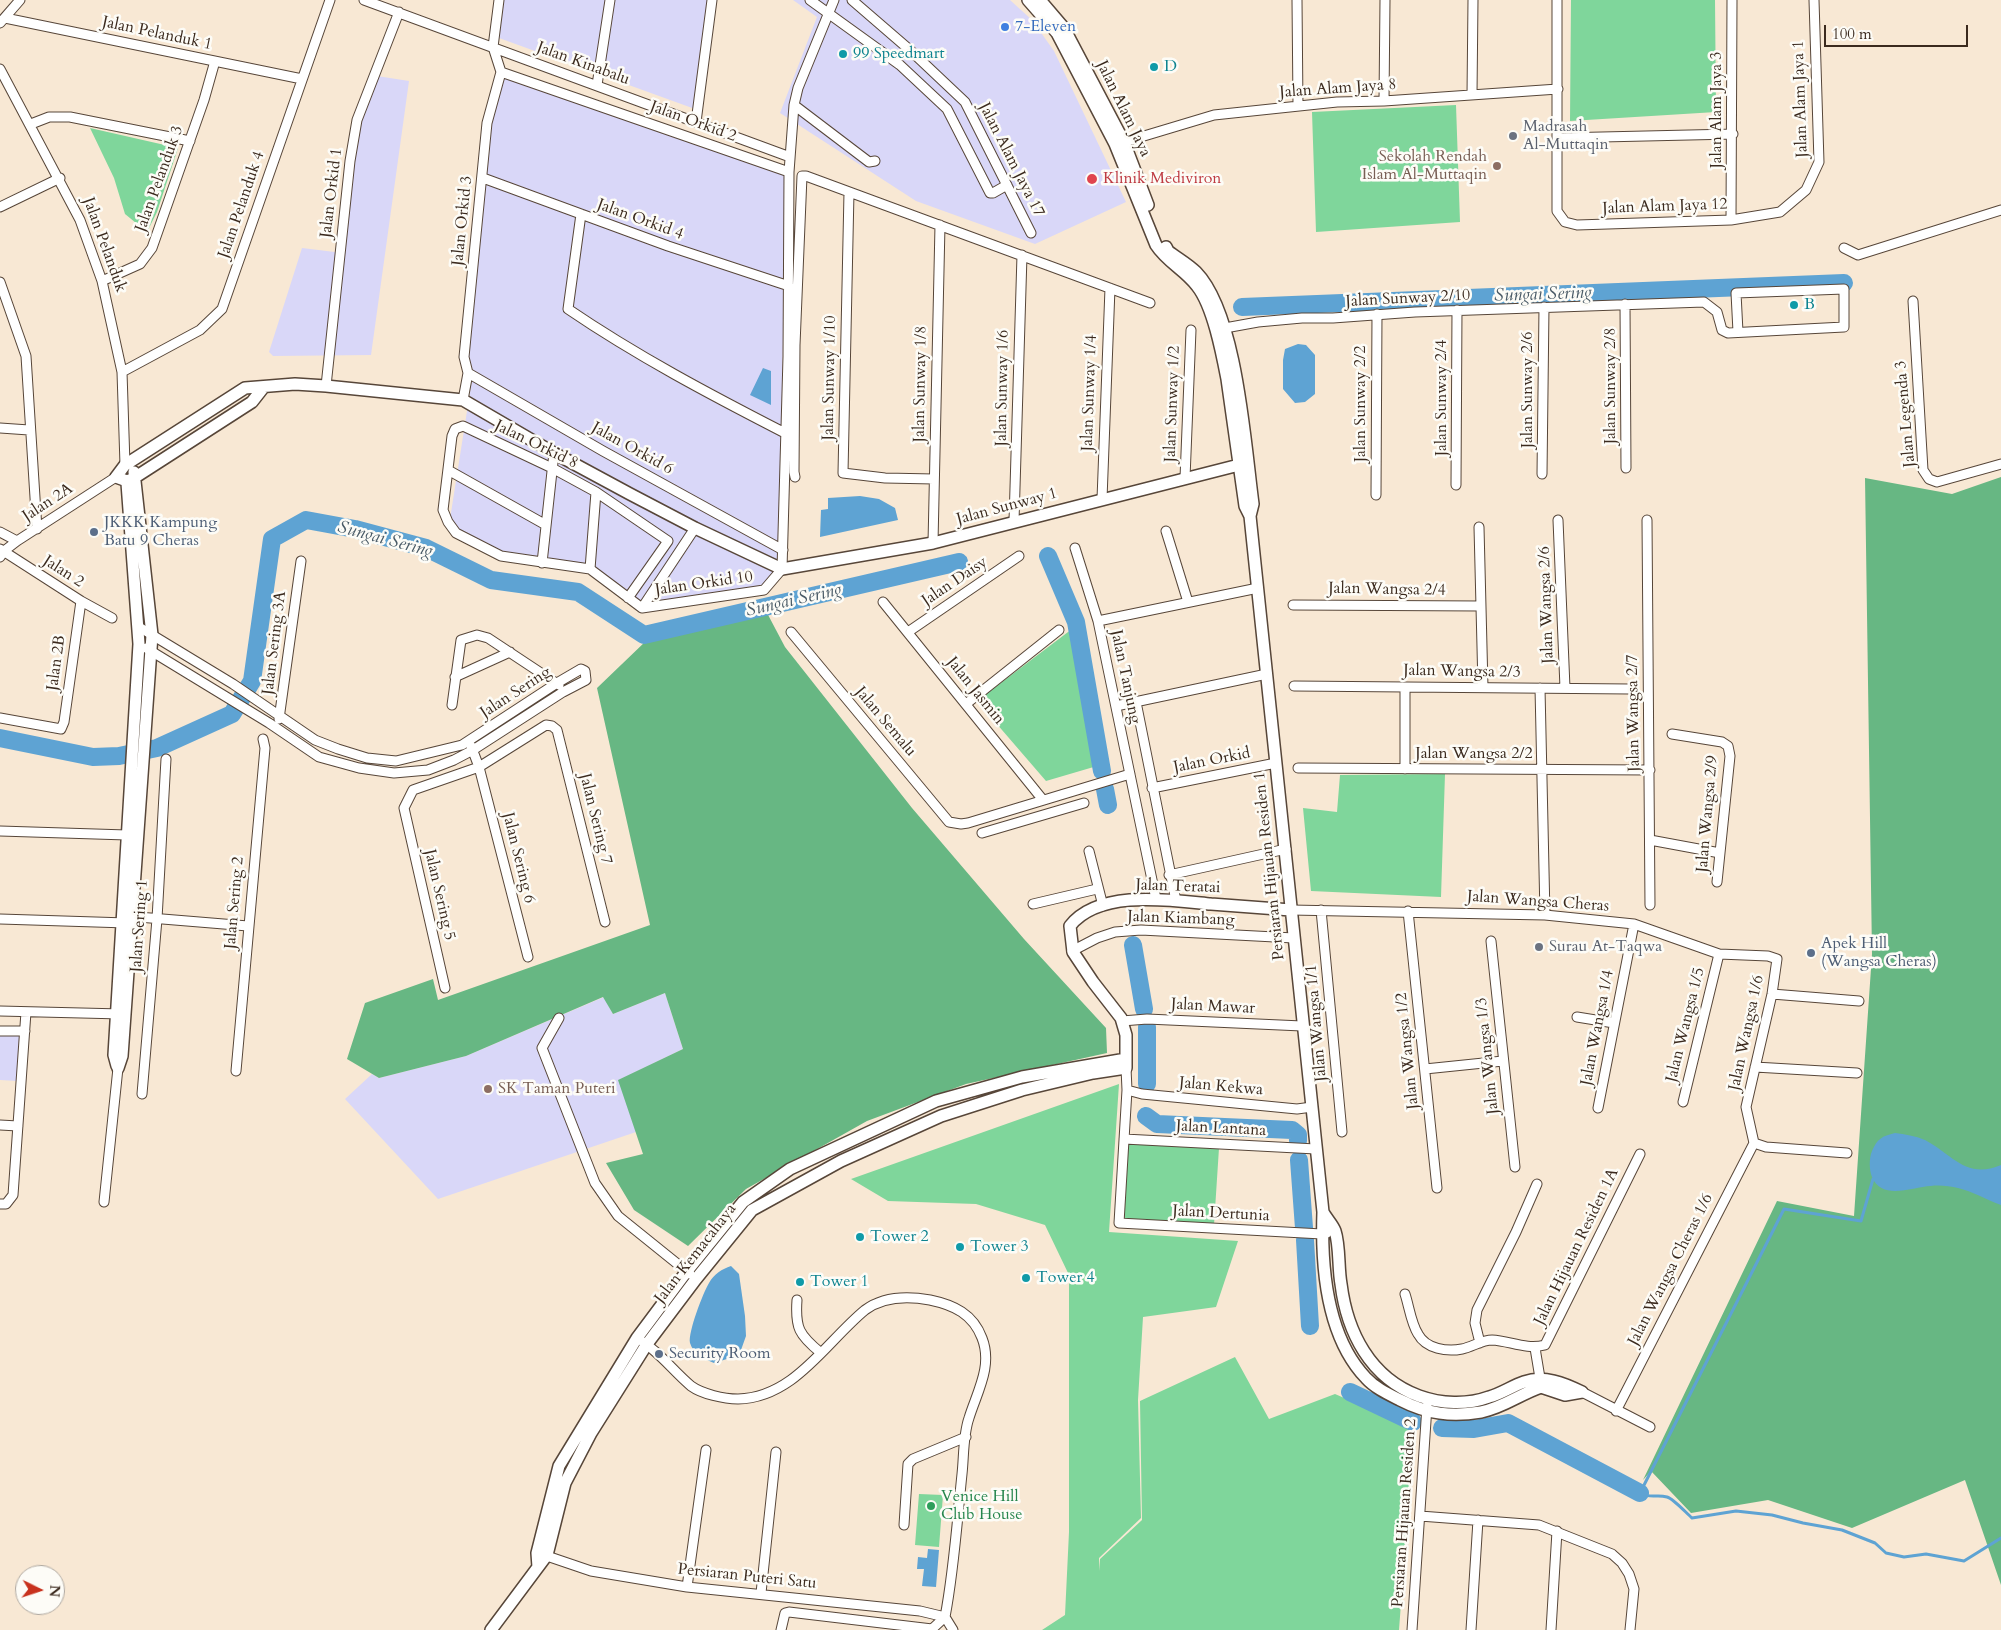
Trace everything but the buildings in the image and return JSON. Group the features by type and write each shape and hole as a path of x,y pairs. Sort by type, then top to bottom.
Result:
{"street":[{"path":"3,20 20,0"},
{"name":"Jalan Pelanduk 4","path":"122,372 200,330 222,309 330,0"},
{"path":"499,0 493,46 501,72"},
{"path":"597,85 610,0"},
{"path":"696,122 712,0"},
{"path":"810,0 900,65 947,109 990,193 1007,185"},
{"path":"128,463 245,388 295,384 463,400 554,453 630,494 695,528 782,569 789,286 789,172 794,104 798,88 834,0"},
{"name":"Jalan Alam Jaya 17","path":"852,0 911,51 965,102 1031,233"},
{"name":"Jalan Alam Jaya","path":"1028,0 1051,25 1062,42 1115,144 1162,256 1189,276 1201,291 1211,316 1223,361 1242,452"},
{"name":"Jalan Alam Jaya","path":"1040,0 1064,28 1124,142 1162,241 1168,251 1196,272 1205,284 1225,328 1236,376 1242,452 1239,465"},
{"path":"1297,0 1298,106"},
{"path":"1384,101 1385,0"},
{"path":"1472,95 1473,0"},
{"path":"1557,0 1558,138 1733,134"},
{"name":"Jalan Alam Jaya 3","path":"1731,220 1733,134 1732,0"},
{"name":"Jalan Alam Jaya 1","path":"1780,212 1806,190 1819,162 1814,0"},
{"name":"Jalan Kinabalu","path":"370,1 790,157"},
{"name":"Jalan Orkid 1","path":"326,386 350,161 357,120 399,12"},
{"name":"Jalan Pelanduk 1","path":"3,20 302,79"},
{"name":"Jalan Pelanduk 3","path":"102,281 140,264 152,248 190,141 215,61"},
{"name":"Jalan Pelanduk","path":"0,69 60,178 80,220 102,281 122,372 125,448 128,463"},
{"name":"Jalan Orkid 2","path":"501,72 789,172"},
{"name":"Jalan Orkid 3","path":"463,400 468,373 464,357 488,123 501,72"},
{"name":"Jalan Alam Jaya 8","path":"1124,142 1214,115 1336,102 1384,101 1558,89"},
{"path":"794,104 869,162 875,161"},
{"path":"31,124 49,117 70,117 190,141"},
{"name":"Jalan Alam Jaya 12","path":"1558,138 1557,211 1565,222 1577,225 1731,220 1780,212"},
{"path":"795,477 795,345 802,176 1150,302"},
{"path":"0,207 60,178"},
{"name":"Jalan Orkid 4","path":"483,178 668,246 789,286"},
{"name":"Jalan Sunway 1/10","path":"849,192 843,473 885,478 934,479"},
{"path":"1844,248 1858,255 2001,210"},
{"path":"581,214 568,309 612,339 730,405 785,433"},
{"name":"Jalan Sunway 1/8","path":"933,543 940,225"},
{"name":"Jalan Sunway 1/6","path":"1014,521 1022,255"},
{"path":"0,282 26,356 29,430 37,529"},
{"name":"Jalan Sunway 1/4","path":"1102,499 1110,288"},
{"path":"1844,289 1844,326 1738,332 1736,293 1844,289"},
{"path":"1201,291 1220,324 1225,328 1221,333 1220,339 1223,361"},
{"name":"Jalan Legenda 3","path":"1913,301 1923,470 1929,479 1937,482 2001,464"},
{"name":"Jalan Sunway 2/10","path":"1225,328 1258,322 1302,318 1333,318 1457,310 1704,302 1717,312 1722,330 1728,333 1738,332"},
{"name":"Jalan Sunway 2/8","path":"1625,304 1626,468"},
{"name":"Jalan Sunway 2/6","path":"1542,474 1544,307"},
{"name":"Jalan Sunway 2/4","path":"1456,485 1457,310"},
{"name":"Jalan Sunway 2/2","path":"1376,495 1377,314"},
{"name":"Jalan Sunway 1/2","path":"1185,478 1191,330"},
{"name":"Jalan Orkid 6","path":"468,373 783,550"},
{"path":"126,479 252,402 263,388"},
{"name":"Jalan Orkid 8","path":"462,426 552,468 596,492 668,540 628,598"},
{"name":"Jalan Orkid 10","path":"462,426 455,429 452,436 443,510 448,522 456,533 501,556 590,570 642,608 764,590 782,569"},
{"path":"0,428 29,430"},
{"path":"1242,452 1225,468 1245,477"},
{"name":"Persiaran Hijauan Residen 1","path":"1242,452 1245,477 1245,506 1250,516 1286,849 1302,1026 1322,1212 1326,1281 1336,1327 1356,1365 1366,1378 1389,1395 1427,1412 1468,1414 1491,1410 1541,1384"},
{"path":"542,563 554,453"},
{"path":"127,920 127,835 139,644 126,479 128,463"},
{"path":"104,1202 118,1068 122,1056 121,1014 127,920 143,776 152,634 126,479 128,463"},
{"name":"Jalan Sunway 1","path":"782,569 933,543 1239,465"},
{"name":"Persiaran Hijauan Residen 1","path":"1239,465 1245,477"},
{"path":"448,470 546,525"},
{"name":"Jalan 2A","path":"1,552 37,529 126,479"},
{"path":"590,570 596,492"},
{"path":"620,509 630,494"},
{"name":"Jalan Wangsa 2/6","path":"1558,520 1565,688"},
{"name":"Jalan Wangsa 2/7","path":"1647,520 1650,905"},
{"path":"1479,527 1483,687"},
{"path":"642,608 695,528"},
{"path":"1166,531 1188,602"},
{"path":"0,532 17,541"},
{"path":"1075,548 1098,621"},
{"name":"Jalan 2","path":"1,552 80,601 112,618"},
{"name":"Jalan Daisy","path":"908,632 1019,556"},
{"name":"Jalan Sering 3A","path":"272,725 278,714 301,561"},
{"name":"Jalan Tanjung","path":"1156,899 1098,621 1258,588"},
{"name":"Jalan 2B","path":"0,718 61,729 64,722 80,601"},
{"name":"Jalan Jasmin","path":"883,602 1044,800"},
{"name":"Jalan Wangsa 2/4","path":"1293,604 1481,606"},
{"name":"Jalan Sering","path":"139,627 233,684 315,740 367,758 396,761 470,746 557,683 581,669 585,671 586,680 428,770 394,773 359,768 320,757 228,697 151,651"},
{"path":"966,704 1059,630"},
{"name":"Jalan Semalu","path":"791,632 949,822 961,824 1044,800"},
{"path":"452,705 461,640 477,635 488,638 557,683 563,692"},
{"path":"139,644 151,651"},
{"path":"455,677 510,652"},
{"path":"1116,706 1267,674"},
{"name":"Jalan Wangsa 2/3","path":"1294,686 1630,689"},
{"path":"1405,687 1405,769"},
{"path":"1540,688 1545,914"},
{"path":"1136,702 1169,875 1176,901"},
{"name":"Jalan Sering 7","path":"479,767 546,725 552,726 557,730 605,922"},
{"name":"Jalan Wangsa 2/9","path":"1672,734 1722,742 1728,746 1730,756 1716,882"},
{"name":"Jalan Sering 2","path":"236,1071 265,748 263,739"},
{"name":"Jalan Sering 6","path":"470,746 479,767 528,958"},
{"name":"Jalan Sering 1","path":"142,1094 157,919 166,759"},
{"name":"Jalan Orkid","path":"1152,788 1276,763"},
{"name":"Jalan Sering 5","path":"444,988 404,808 412,790 479,767"},
{"name":"Jalan Wangsa 2/2","path":"1298,768 1650,770"},
{"path":"1044,800 1130,774"},
{"path":"982,833 1084,803"},
{"path":"0,831 127,835"},
{"path":"1650,840 1720,853"},
{"path":"1169,875 1286,849"},
{"path":"1089,851 1097,889 1103,906"},
{"path":"1033,904 1097,889"},
{"name":"Jalan Teratai","path":"1072,951 1070,926 1077,918 1085,912 1120,902 1156,899 1291,910"},
{"name":"Jalan Wangsa Cheras","path":"1291,910 1545,914 1634,924 1719,954 1768,956 1777,959"},
{"name":"Jalan Wangsa 1/1","path":"1321,910 1342,1132"},
{"name":"Jalan Wangsa 1/2","path":"1408,911 1436,1188"},
{"path":"0,919 157,919 248,926"},
{"name":"Jalan Wangsa 1/4","path":"1598,1108 1634,924"},
{"name":"Jalan Kiambang","path":"1072,951 1097,938 1115,932 1141,930 1294,938"},
{"name":"Jalan Wangsa 1/3","path":"1491,942 1515,1167"},
{"path":"1072,951 1122,1021 1126,1035 1127,1090 1124,1139"},
{"name":"Jalan Wangsa 1/5","path":"1683,1102 1719,954"},
{"name":"Jalan Wangsa 1/6","path":"1754,1143 1746,1107 1772,994 1777,959"},
{"path":"1772,994 1859,1001"},
{"path":"0,1011 121,1014"},
{"path":"3,1204 13,1195 26,1012"},
{"path":"1577,1017 1614,1024"},
{"path":"559,1018 542,1048 595,1183 618,1216 692,1275"},
{"name":"Jalan Mawar","path":"1122,1021 1147,1019 1302,1026"},
{"path":"0,1030 25,1031"},
{"path":"1425,1070 1503,1062"},
{"name":"Jalan Kemacahaya","path":"692,1275 752,1210 841,1161 941,1116 1022,1090 1126,1063"},
{"name":"Jalan Kemacahaya","path":"491,1630 538,1567 565,1483 642,1341 692,1275 743,1202 790,1169 936,1102 1022,1076 1126,1063"},
{"path":"1755,1067 1857,1073"},
{"name":"Jalan Kekwa","path":"1127,1090 1142,1094 1297,1109 1312,1107"},
{"path":"0,1125 18,1126"},
{"name":"Jalan Lantana","path":"1124,1139 1316,1149"},
{"name":"Jalan Dertunia","path":"1124,1139 1119,1223 1322,1234 1335,1231"},
{"path":"1754,1143 1766,1147 1847,1153"},
{"name":"Jalan Wangsa Cheras 1/6","path":"1616,1411 1754,1143"},
{"name":"Jalan Hijauan Residen 1A","path":"1535,1348 1545,1345 1640,1154"},
{"path":"1480,1343 1476,1323 1476,1310 1516,1232 1537,1184"},
{"name":"Persiaran Hijauan Residen 1","path":"1322,1212 1335,1231 1340,1282 1348,1322 1366,1358 1393,1382 1419,1396 1451,1402 1478,1400 1500,1394 1523,1382 1541,1384 1560,1383 1582,1392"},
{"path":"1405,1294 1418,1335 1430,1346 1448,1351 1493,1340 1535,1348 1541,1384"},
{"path":"642,1341 692,1387 716,1396 737,1399 759,1396 788,1382 866,1310 880,1301 898,1297 943,1303 962,1311 972,1320 983,1339 987,1360 983,1381 968,1420 949,1596 945,1617 932,1630 789,1612 783,1617 781,1630"},
{"path":"797,1300 796,1318 799,1330 821,1353"},
{"path":"1336,1327 1348,1322"},
{"path":"1582,1392 1650,1427"},
{"name":"Persiaran Hijauan Residen 2","path":"1412,1630 1427,1398"},
{"path":"904,1525 908,1464 913,1459 966,1437"},
{"path":"687,1586 706,1450"},
{"path":"761,1594 776,1452"},
{"path":"1420,1516 1539,1525 1612,1554 1629,1574 1634,1589 1630,1630"},
{"path":"1471,1630 1478,1520"},
{"path":"1551,1630 1557,1531"},
{"name":"Persiaran Puteri Satu","path":"542,1554 591,1571 687,1586 920,1611 945,1617"},
{"path":"945,1617 953,1630"}],"shaded area":[{"path":"504,0 708,0 695,109 499,38"},
{"path":"793,0 1010,0 1032,20 1054,51 1126,202 1035,244 916,201 780,113 817,17"},
{"path":"377,76 409,81 371,355 273,356 269,352 302,248 343,253 360,121"},
{"path":"504,77 786,174 779,561 776,570 763,586 642,603 594,567 503,553 458,530 450,519 473,373 468,352 492,121"},
{"name":"SK Taman Puteri","path":"665,993 683,1049 619,1080 636,1132 438,1199 345,1099 372,1074 379,1078 466,1056 604,997 613,1014"},
{"path":"0,1034 21,1035 18,1081 0,1080"}],"green space":[{"path":"1571,0 1715,0 1716,112 1570,121"},
{"path":"1456,105 1460,222 1316,232 1312,112"},
{"path":"90,128 178,148 157,212 147,232 125,214 114,178"},
{"path":"2001,477 2001,1585 1965,1480 1852,1528 1768,1500 1691,1513 1651,1471 1643,1480 1777,1201 1854,1216 1872,954 1865,478 1952,494"},
{"path":"766,611 785,647 912,808 1024,939 1106,1028 1107,1053 966,1084 867,1121 746,1189 688,1246 634,1210 606,1163 643,1154 618,1080 683,1049 665,993 613,1014 603,997 466,1056 379,1078 347,1059 365,1003 433,979 438,1000 650,925 597,688 647,640"},
{"path":"1072,629 1097,766 1046,781 977,701"},
{"path":"1445,774 1441,897 1311,891 1303,808 1337,812 1340,775"},
{"path":"1119,1084 1109,1232 1238,1241 1216,1307 1143,1317 1138,1400 1141,1518 1099,1558 1099,1571 1100,1559 1142,1520 1140,1401 1235,1357 1269,1419 1335,1394 1414,1428 1399,1630 1042,1630 1065,1615 1069,1532 1069,1275 1045,1225 976,1204 888,1201 851,1179"},
{"path":"1127,1142 1219,1148 1214,1225 1122,1220"},
{"path":"919,1494 943,1495 939,1547 915,1545"}],"water":[{"path":"1298,344 1306,345 1315,355 1315,394 1305,402 1295,403 1283,389 1283,360 1285,349"},
{"path":"763,368 771,371 771,405 750,395"},
{"path":"860,496 879,499 895,508 898,520 820,537 821,510 828,509 828,498"},
{"path":"1895,1133 1925,1140 1969,1167 1989,1169 2001,1165 2001,1205 1969,1191 1952,1187 1934,1186 1898,1191 1883,1189 1872,1177 1870,1157 1878,1141"},
{"path":"731,1266 739,1274 746,1336 741,1350 730,1358 714,1363 700,1356 694,1350 690,1343 691,1330 709,1283 719,1272"},
{"path":"928,1549 939,1550 936,1587 922,1586 924,1569 917,1569 918,1557 927,1558"}],"waterway":[{"name":"Sungai Sering","path":"1242,307 1844,283"},
{"name":"Sungai Sering","path":"0,738 93,757 119,756 157,748 232,714 252,681 272,539 306,520 355,529 426,548 491,580 578,592 644,635 959,562"},
{"path":"1048,556 1076,622 1102,771"},
{"path":"1105,789 1108,805"},
{"path":"1133,945 1144,1009"},
{"path":"1147,1027 1147,1084"},
{"path":"1146,1116 1157,1124 1292,1130 1298,1135 1298,1141"},
{"path":"1299,1160 1304,1228"},
{"path":"1877,1179 1873,1179 1861,1221 1784,1209 1640,1493 1647,1496 1670,1498 1692,1518 1736,1511 1772,1515 1842,1530 1875,1543 1886,1553 1904,1557 1926,1554 1964,1561 2001,1538"},
{"path":"1305,1240 1310,1326"},
{"path":"1350,1392 1413,1422"},
{"path":"1442,1428 1474,1429 1508,1423 1640,1493"}],"place":[{"name":"7-Eleven","path":"1005,27"},
{"name":"99 Speedmart","path":"843,54"},
{"name":"D","path":"1154,67"},
{"name":"Madrasah Al-Muttaqin","path":"1513,136"},
{"name":"Sekolah Rendah Islam Al-Muttaqin","path":"1497,166"},
{"name":"Klinik Mediviron","path":"1092,179"},
{"name":"B","path":"1794,305"},
{"name":"JKKK Kampung Batu 9 Cheras","path":"94,532"},
{"name":"Surau At-Taqwa","path":"1539,947"},
{"name":"Apek Hill (Wangsa Cheras)","path":"1811,953"},
{"name":"SK Taman Puteri","path":"488,1089"},
{"name":"Tower 2","path":"860,1237"},
{"name":"Tower 3","path":"960,1247"},
{"name":"Tower 4","path":"1026,1278"},
{"name":"Tower 1","path":"800,1282"},
{"name":"Security Room","path":"659,1354"},
{"name":"Venice Hill Club House","path":"931,1506"}]}
